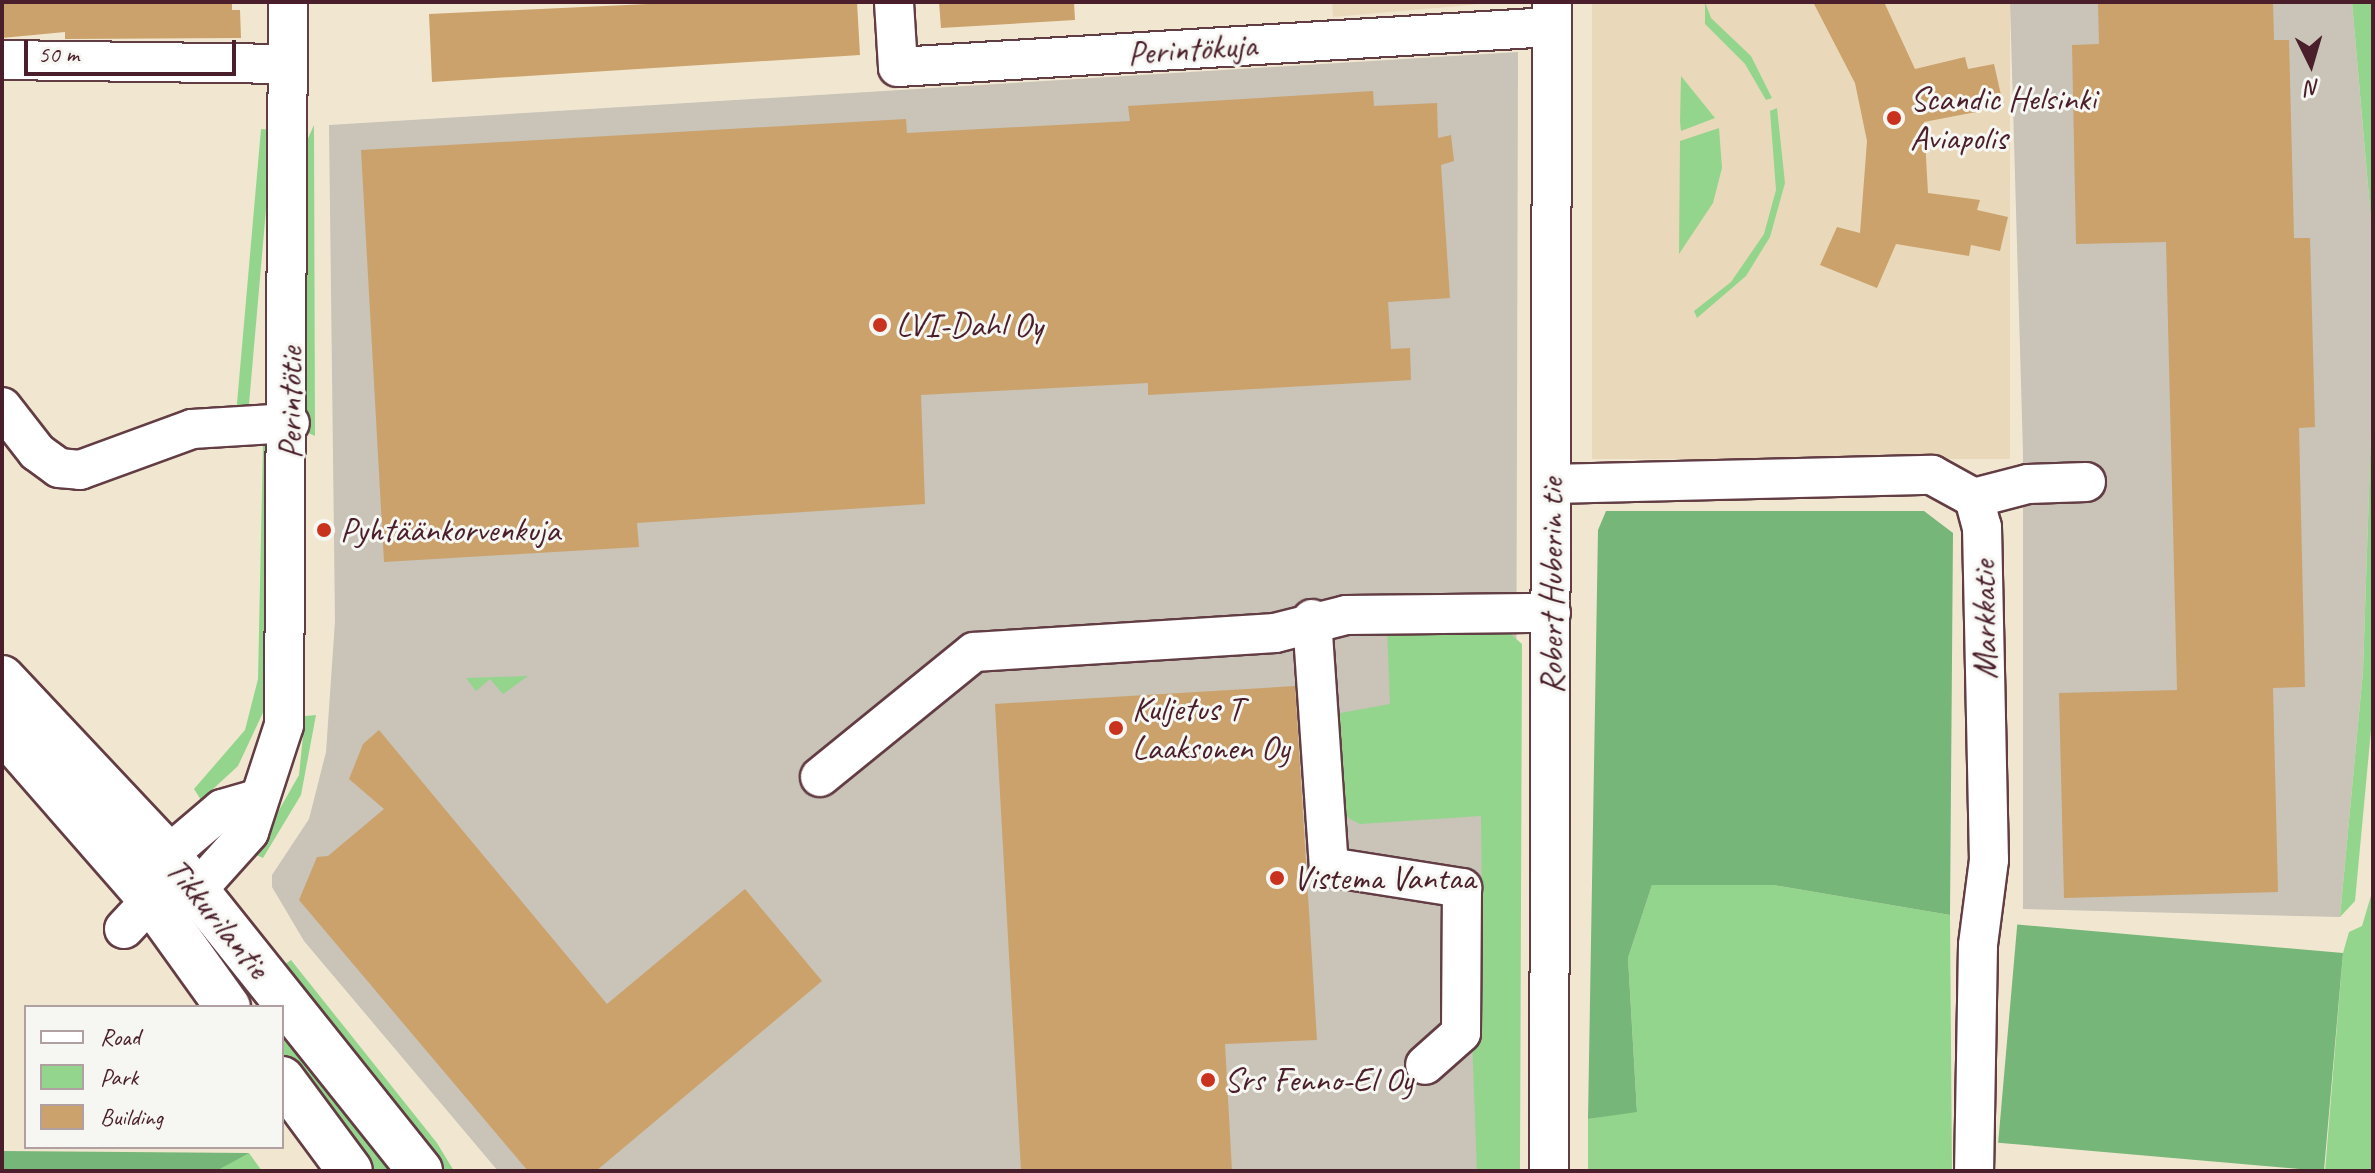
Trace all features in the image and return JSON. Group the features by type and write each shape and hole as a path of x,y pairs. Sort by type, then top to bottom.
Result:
{"main road":[{"name":"Tikkurilantie","path":"2,678 168,855 420,1171"},
{"name":"Tikkurilantie","path":"2,729 138,914 226,1005"},
{"path":"284,1082 350,1171"}],"street":[{"name":"Perintötie","path":"197,890 249,832 256,799 284,725 290,665 288,2"},
{"name":"Perintökuja","path":"894,2 898,67 1551,15"},
{"name":"Robert Huberin tie","path":"1549,1171 1551,15"},
{"path":"2,60 288,64"},
{"path":"2,407 37,452 59,468 80,470 192,429 290,423"},
{"path":"1552,484 1932,475 1974,498 2028,484 2086,482"},
{"name":"Markkatie","path":"1974,498 1982,527 1989,860 1978,945 1974,1171"},
{"path":"820,777 974,652 1275,633 1312,619 1551,613"},
{"path":"1312,619 1329,867 1462,888 1461,1033 1425,1065"},
{"path":"138,914 168,855 222,809 256,799"},
{"path":"138,914 197,890"}],"shaded area":[{"path":"1332,2 1505,2 1333,17"},
{"path":"1592,2 2010,2 2010,459 1592,459"},
{"path":"2010,2 2352,2 2371,220 2371,431 2363,671 2340,917 2023,909 2023,453"},
{"path":"1518,52 1515,1171 498,1171 304,941 272,887 272,875 309,819 326,752 335,621 329,125"}],"green space":[{"path":"1705,2 1711,18 1751,56 1772,98 1766,100 1745,64 1705,24"},
{"path":"2352,2 2373,2 2373,709 2355,901 2340,917 2363,671 2371,431 2371,220"},
{"path":"1681,76 1715,118 1681,131 1680,122"},
{"path":"1777,108 1785,183 1770,237 1746,276 1697,318 1694,311 1731,282 1764,234 1776,190 1770,111"},
{"path":"314,125 315,436 304,431 305,145"},
{"path":"1719,128 1722,168 1713,203 1679,254 1680,141"},
{"path":"261,129 273,130 249,409 237,408"},
{"path":"263,442 275,451 267,704 238,766 201,800 194,789 245,730 258,679"},
{"path":"1606,511 1924,511 1953,533 1950,915 1773,885 1652,885 1628,958 1637,1112 1588,1119 1598,530"},
{"path":"1387,627 1506,630 1522,644 1520,1171 1477,1171 1469,959 1482,903 1481,816 1360,824 1348,818 1343,802 1335,714 1390,704"},
{"path":"528,676 503,694 490,679 476,691 466,678"},
{"path":"316,715 301,795 263,858 254,854 299,775 305,716"},
{"path":"1652,885 1773,885 1950,915 1952,1171 1588,1171 1588,1119 1637,1111 1628,958"},
{"path":"2373,889 2373,1171 2325,1171 2343,953 2349,932 2362,926"},
{"path":"2017,925 2343,953 2324,1171 1998,1143"},
{"path":"291,960 437,1143 454,1171 442,1171 281,967"},
{"path":"284,1027 398,1171 373,1171 284,1060"},
{"path":"2,1151 249,1153 216,1171 2,1171"},
{"path":"249,1153 262,1171 216,1171 228,1158"}],"building":[{"path":"2,2 232,2 232,10 240,10 241,38 65,39 65,32 2,38"},
{"path":"691,2 857,2 860,55 432,82 429,14"},
{"path":"939,2 1074,2 1075,20 941,28"},
{"path":"1813,2 1884,2 1915,69 1965,57 1968,69 1994,64 2001,95 1976,100 1976,112 1924,122 1928,193 1980,200 1977,210 2008,217 2000,251 1971,245 1969,256 1896,244 1877,288 1820,265 1837,227 1860,233 1867,141 1855,83"},
{"path":"2098,2 2273,2 2274,40 2289,40 2294,238 2310,238 2315,427 2299,428 2305,687 2273,688 2278,892 2064,898 2059,693 2177,690 2166,242 2076,244 2072,45 2099,44"},
{"name":"LVI-Dahl Oy","path":"1373,91 1374,106 1437,103 1438,138 1451,135 1454,161 1441,165 1450,298 1388,302 1391,349 1410,348 1411,380 1148,395 1148,383 921,395 925,504 637,523 639,547 384,562 361,150 906,119 907,133 1130,121 1128,106"},
{"path":"1295,686 1317,1040 1225,1044 1232,1171 1021,1171 995,704"},
{"path":"379,730 607,1004 745,889 822,981 596,1171 528,1171 299,900 317,857 328,856 384,809 349,779 363,744"}],"place":[{"name":"Scandic Helsinki Aviapolis","path":"1894,118"},
{"name":"LVI-Dahl Oy","path":"880,325"},
{"name":"Pyhtäänkorvenkuja","path":"324,530"},
{"name":"Kuljetus T Laaksonen Oy","path":"1116,728"},
{"name":"Vistema Vantaa","path":"1277,878"},
{"name":"Srs Fenno-El Oy","path":"1208,1080"}]}
